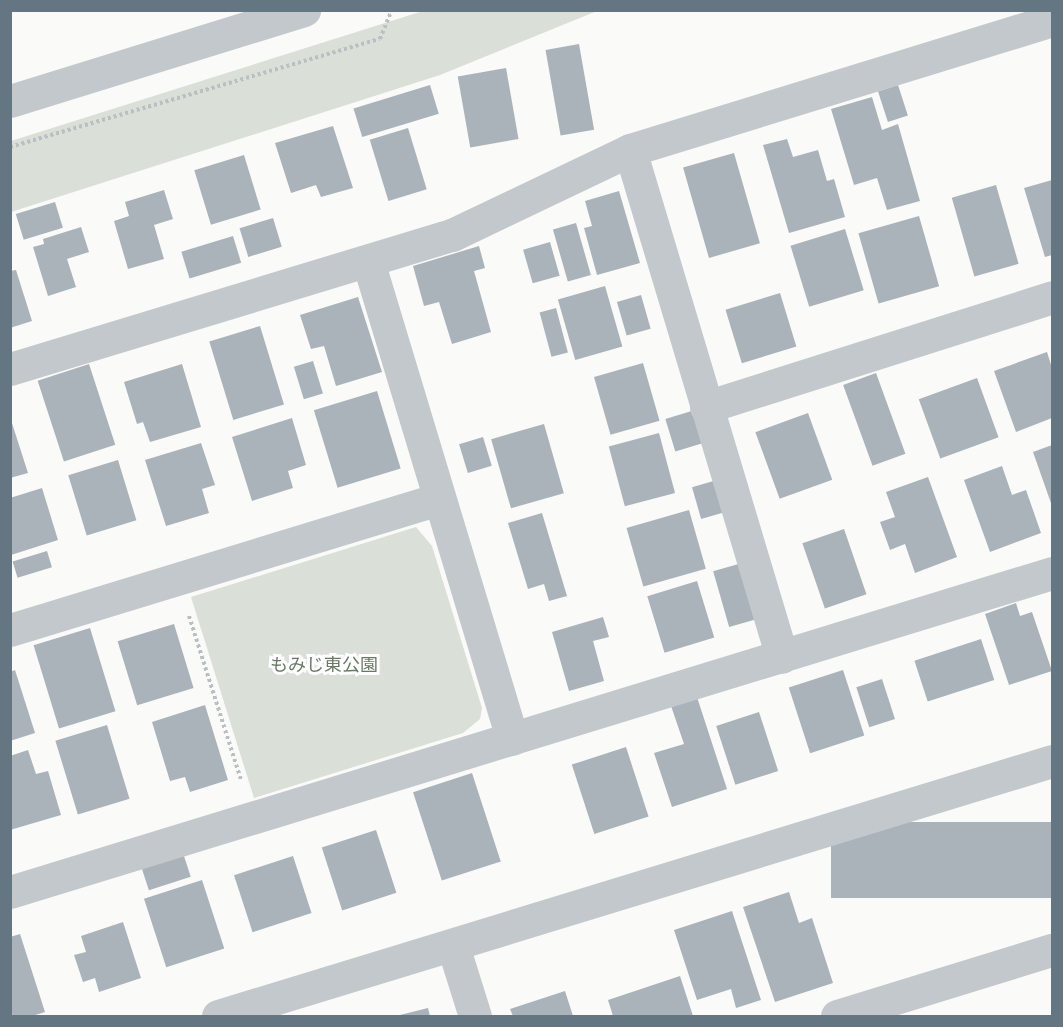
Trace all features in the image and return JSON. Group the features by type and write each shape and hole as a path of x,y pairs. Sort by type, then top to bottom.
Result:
{"street":[{"path":"10,101 304,10"},
{"path":"10,369 368,261 482,224 630,150 1053,20"},
{"path":"630,150 782,657"},
{"path":"368,261 512,739"},
{"path":"706,407 1053,297"},
{"path":"10,630 439,499"},
{"path":"10,892 1053,573"},
{"path":"218,1017 1053,761"},
{"path":"453,946 474,1017"},
{"path":"837,1017 1053,950"}],"path":[{"path":"10,147 380,39 392,10"},
{"path":"178,579 253,818"}],"green space":[{"path":"423,11 597,11 440,75 11,212 11,141"},
{"name":"もみじ東公園","path":"416,527 432,546 482,708 480,719 463,733 254,798 191,597"}],"building":[{"path":"579,44 594,130 561,136 546,50"},
{"path":"506,68 519,139 470,147 458,77"},
{"path":"430,85 439,114 362,137 353,108"},
{"path":"898,85 908,115 888,122 878,91"},
{"path":"872,97 882,130 898,124 920,201 887,210 877,178 854,185 831,109"},
{"path":"333,126 353,188 321,197 316,185 291,193 275,143"},
{"path":"408,128 427,189 388,201 370,140"},
{"path":"787,139 793,157 818,150 827,181 834,179 845,217 789,233 763,145"},
{"path":"734,153 760,243 709,258 683,168"},
{"path":"244,155 261,210 211,225 194,170"},
{"path":"1052,180 1052,255 1045,257 1024,188"},
{"path":"996,185 1019,264 974,277 952,198"},
{"path":"164,190 173,219 154,225 164,259 128,269 114,221 129,216 125,202"},
{"path":"619,191 640,263 597,275 584,228 592,226 585,201"},
{"path":"55,202 63,228 24,240 16,214"},
{"path":"919,216 939,286 879,304 858,233"},
{"path":"273,218 282,247 248,257 240,228"},
{"path":"576,223 591,275 568,282 553,230"},
{"path":"81,227 89,252 67,259 76,287 48,296 33,247 44,244 43,239"},
{"path":"845,229 864,290 809,307 790,246"},
{"path":"233,236 241,263 190,279 181,252"},
{"path":"550,242 560,276 533,283 523,250"},
{"path":"479,246 485,268 474,271 491,332 452,344 439,302 424,306 413,266"},
{"path":"16,270 32,321 10,328 10,271"},
{"path":"605,286 622,347 575,360 558,300"},
{"path":"780,293 796,347 742,363 725,310"},
{"path":"641,295 651,329 627,336 617,302"},
{"path":"358,297 382,372 336,386 324,346 311,349 300,315"},
{"path":"556,308 568,352 551,357 540,312"},
{"path":"260,326 284,404 233,420 209,341"},
{"path":"1047,352 1052,368 1052,418 1016,432 994,371"},
{"path":"313,361 323,394 304,399 294,367"},
{"path":"643,363 660,421 611,435 594,377"},
{"path":"89,364 115,445 64,462 38,381"},
{"path":"182,364 201,427 150,442 143,422 137,424 124,382"},
{"path":"876,373 905,454 873,466 843,385"},
{"path":"977,378 999,437 940,458 919,399"},
{"path":"377,391 401,468 338,488 314,410"},
{"path":"695,410 705,443 675,452 665,419"},
{"path":"808,413 832,480 780,499 755,432"},
{"path":"10,417 28,473 10,478"},
{"path":"292,418 306,465 288,471 293,488 252,501 232,437"},
{"path":"544,424 564,493 511,508 491,439"},
{"path":"659,433 675,493 625,506 609,446"},
{"path":"483,437 492,466 468,473 459,444"},
{"path":"201,443 215,485 202,489 209,513 166,526 145,460"},
{"path":"1052,445 1052,506 1033,452"},
{"path":"118,460 136,520 87,535 68,475"},
{"path":"1002,466 1012,495 1026,490 1041,533 990,552 964,480"},
{"path":"928,477 957,557 915,573 905,544 890,550 880,522 895,517 886,492"},
{"path":"717,480 726,512 701,519 692,487"},
{"path":"42,488 58,540 11,555 10,498"},
{"path":"689,510 706,569 643,587 627,528"},
{"path":"542,513 567,596 549,601 544,584 528,589 508,523"},
{"path":"844,529 866,594 825,609 802,543"},
{"path":"47,551 52,567 18,578 13,562"},
{"path":"742,563 758,619 729,627 713,571"},
{"path":"697,581 714,637 665,653 647,596"},
{"path":"1016,603 1020,616 1032,612 1052,671 1009,685 985,614"},
{"path":"603,617 609,637 593,641 604,681 569,691 552,632"},
{"path":"174,624 194,688 137,705 118,641"},
{"path":"90,628 115,711 59,728 34,645"},
{"path":"981,639 994,680 928,702 914,661"},
{"path":"15,670 35,733 10,741 10,672"},
{"path":"843,670 864,736 810,753 789,688"},
{"path":"882,679 895,719 869,727 856,687"},
{"path":"696,694 727,789 672,807 654,753 684,744 670,703"},
{"path":"205,705 228,780 190,792 185,777 170,781 152,722"},
{"path":"759,712 778,771 735,785 716,726"},
{"path":"107,725 130,799 78,814 55,741"},
{"path":"626,747 649,816 594,834 572,765"},
{"path":"28,750 36,774 48,771 61,815 10,830 10,756"},
{"path":"472,773 501,861 442,881 413,792"},
{"path":"831,822 1052,822 1052,898 831,898"},
{"path":"376,830 396,893 342,910 322,848"},
{"path":"183,853 191,877 149,890 141,867"},
{"path":"293,856 312,913 253,932 234,875"},
{"path":"202,880 224,948 166,967 144,899"},
{"path":"789,892 799,923 812,918 833,983 775,1002 743,907"},
{"path":"732,911 761,1000 736,1008 731,989 697,1000 674,930"},
{"path":"123,922 141,978 99,992 95,978 83,982 74,955 86,952 81,936"},
{"path":"20,934 45,1012 32,1016 13,1016 10,1010 10,937"},
{"path":"680,976 693,1016 613,1016 608,1000"},
{"path":"565,991 573,1016 513,1016 510,1009"},
{"path":"428,1008 430,1016 396,1016"}]}
